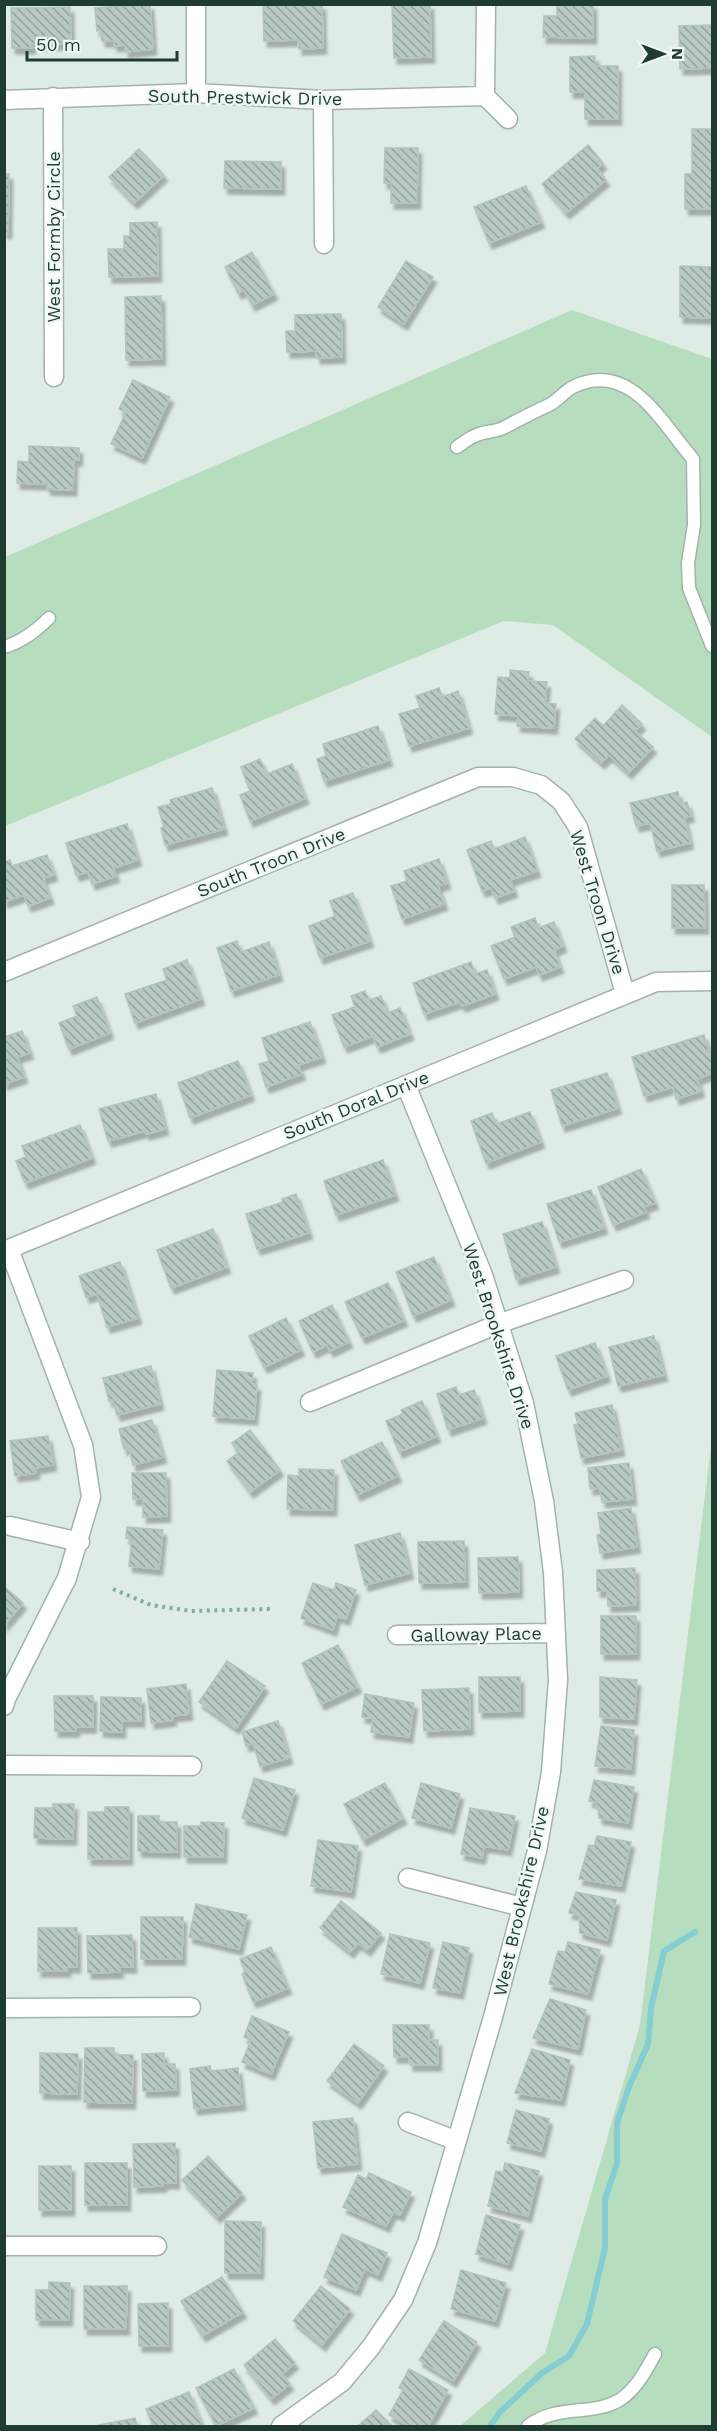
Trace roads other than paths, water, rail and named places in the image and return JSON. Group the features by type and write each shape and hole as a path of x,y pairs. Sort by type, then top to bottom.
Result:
{"street":[{"path":"196,4 196,93"},
{"path":"486,4 485,96 508,118"},
{"name":"South Prestwick Drive","path":"4,100 196,93 323,100 485,96"},
{"name":"West Formby Circle","path":"53,97 54,377"},
{"path":"323,100 324,244"},
{"name":"South Troon Drive","path":"4,972 478,777 513,777 541,785"},
{"name":"West Troon Drive","path":"541,785 561,801 578,827 625,994"},
{"name":"South Doral Drive","path":"7,1250 656,982 712,981"},
{"name":"West Brookshire Drive","path":"281,2427 342,2382 371,2348 403,2300 427,2243 493,2018 537,1851 551,1772 558,1680 553,1572 544,1501 524,1403 483,1275 406,1085"},
{"path":"4,1706 67,1578 80,1542 91,1497 83,1445 7,1250"},
{"path":"310,1402 498,1324 624,1280"},
{"path":"10,1526 80,1542"},
{"name":"Galloway Place","path":"397,1635 556,1633"},
{"path":"4,1765 192,1766"},
{"path":"408,1878 522,1907"},
{"path":"4,2008 191,2007"},
{"path":"408,2122 457,2140"},
{"path":"4,2246 157,2246"}],"lane":[{"path":"457,447 476,435 501,429 524,415 554,402 573,386 593,381 613,382 634,390 651,405 672,435 693,459 694,525 688,562 689,588 712,646"},
{"path":"4,647 15,644 38,630 48,618"},
{"path":"528,2427 546,2415 600,2406 621,2399 639,2381 655,2354"}],"waterway":[{"path":"490,2426 499,2413 542,2373 569,2356 587,2324 605,2248 605,2199 617,2164 617,2123 629,2087 648,2044 651,2008 664,1951 695,1932"}]}
